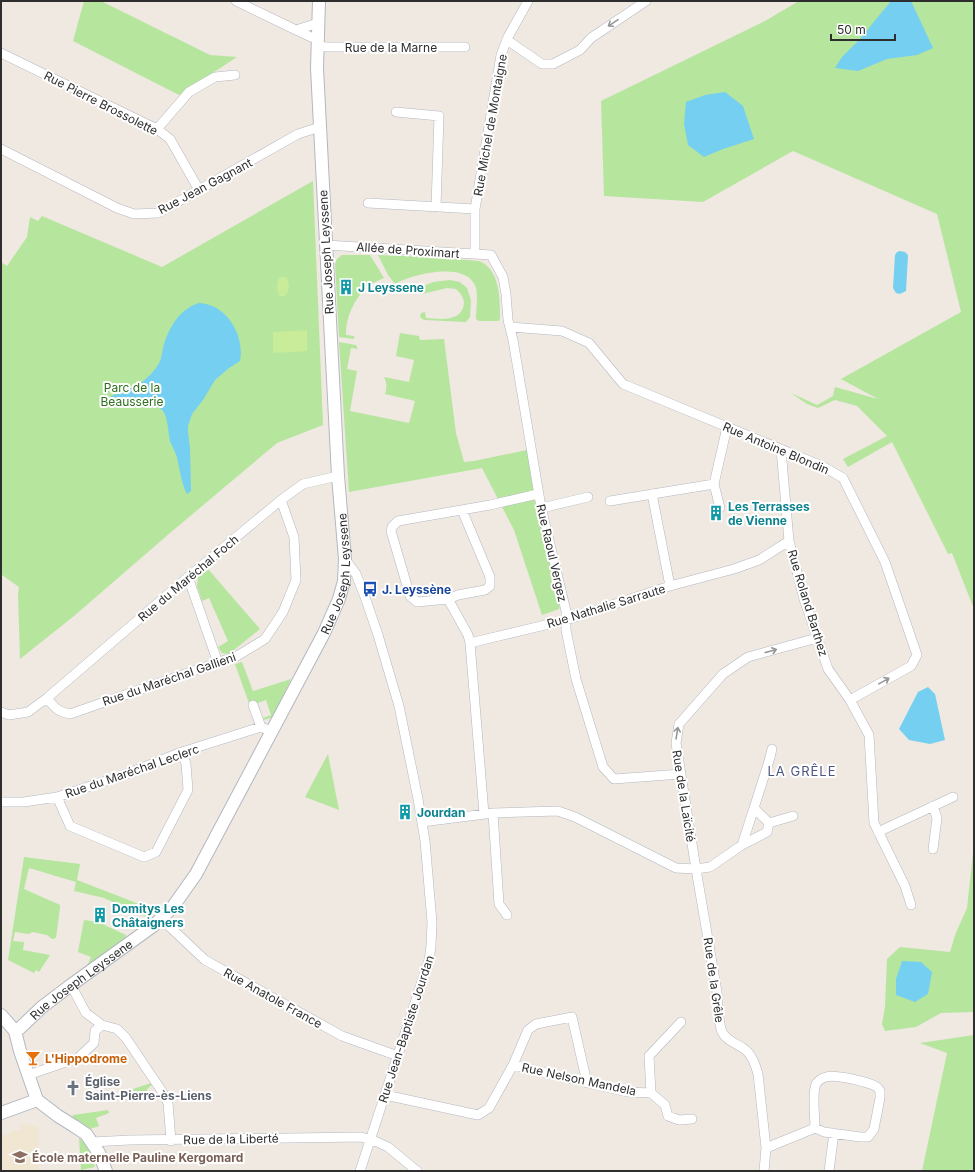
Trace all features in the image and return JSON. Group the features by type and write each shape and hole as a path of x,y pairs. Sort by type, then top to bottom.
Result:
{"street":[{"name":"Rue de la Marne","path":"236,1 311,37 327,47 465,47"},
{"name":"Rue Joseph Leyssene","path":"15,1031 42,1007 153,926 172,908 196,874 266,729 324,633 339,599 344,581 345,559 338,476 320,128 317,42 319,1"},
{"name":"Rue Michel de Montaigne","path":"475,254 475,209 501,55 507,40 528,1"},
{"path":"507,40 542,64 552,64 580,50 591,38 646,1"},
{"path":"296,30 318,23"},
{"name":"Rue Pierre Brossolette","path":"1,53 157,129 170,139 199,190"},
{"path":"157,129 188,92 216,78 235,75"},
{"path":"396,112 439,116 436,207"},
{"name":"Rue Jean Gagnant","path":"1,150 117,208 134,214 158,213 298,134 320,128"},
{"path":"368,203 475,209"},
{"name":"Allée de Proximart","path":"326,245 491,256"},
{"name":"Rue Raoul Vergez","path":"491,256 503,277 510,328 538,494 566,611 566,630 576,679 603,767 614,779 681,774"},
{"name":"Rue Antoine Blondin","path":"510,328 562,331 589,343 622,384 822,466 843,478 885,562 918,655 911,666 850,700"},
{"path":"720,508 714,484 727,427"},
{"name":"Rue Roland Barthez","path":"781,449 789,541 804,599 828,669 850,700 869,734 874,823 905,886 911,906"},
{"name":"Rue du Maréchal Foch","path":"1,712 9,715 28,712 47,698 188,577 281,500 303,484 338,476"},
{"path":"610,501 714,484"},
{"path":"462,510 490,577 490,586 485,590 458,595 448,599 418,602 410,596 391,531 392,527 398,521 462,510 538,494"},
{"path":"652,494 670,586"},
{"path":"541,507 588,497"},
{"name":"Rue du Maréchal Gallieni","path":"47,698 58,710 70,714 237,656 265,639 283,612 296,580 294,538 281,500"},
{"name":"Rue Nathalie Sarraute","path":"470,643 566,620 670,586 734,569 759,560 789,541"},
{"name":"Rue Jean-Baptiste Jourdan","path":"345,559 356,574 378,635 399,706 422,822 432,922 430,960 360,1171"},
{"path":"188,577 218,663"},
{"path":"344,581 361,590"},
{"path":"448,599 468,635 470,643 499,904 507,915"},
{"name":"Rue de la Laïcité","path":"696,869 676,743 679,724 723,674 748,657 817,638"},
{"path":"253,705 266,729"},
{"name":"Rue du Maréchal Leclerc","path":"1,802 24,802 57,797 120,776 182,752 266,729"},
{"path":"742,845 770,761 772,749"},
{"path":"57,797 70,826 144,857 156,852 188,790 186,764 182,752"},
{"path":"878,832 953,797"},
{"path":"933,806 937,818 933,849"},
{"path":"754,808 769,823"},
{"path":"422,822 488,813 558,811 582,821 676,868 696,869 710,867 742,845 767,832 769,823"},
{"path":"769,823 793,816"},
{"name":"Rue de la Grêle","path":"696,869 717,997 720,1028 722,1033 727,1038 751,1056 755,1064 761,1099 766,1148 764,1171"},
{"name":"Rue Anatole France","path":"161,918 205,960 342,1036 398,1056"},
{"path":"71,985 86,1013 102,1025 117,1028 126,1038 163,1093 168,1103 171,1140"},
{"path":"1,1016 15,1031 37,1100 86,1134 99,1153 106,1171"},
{"path":"513,1065 528,1030 536,1024 572,1017 588,1083"},
{"path":"650,1092 649,1056 681,1022"},
{"path":"28,1075 78,1058 94,1043 95,1031 102,1025"},
{"name":"Rue Nelson Mandela","path":"385,1095 478,1115 489,1108 513,1065 627,1092 650,1092 665,1105 668,1116 679,1120 692,1119"},
{"path":"766,1148 815,1128 824,1132 868,1137 874,1129 880,1098 880,1091 877,1086 831,1076 824,1077 819,1080 814,1091 815,1128"},
{"path":"1,1113 37,1100"},
{"path":"829,1171 834,1133"},
{"name":"Rue de la Liberté","path":"92,1142 130,1140 361,1137 388,1147 417,1171"}],"shaded area":[{"name":"École maternelle Pauline Kergomard","path":"21,1123 38,1127 39,1171 1,1171 2,1135 7,1135 14,1130 21,1130"}],"green space":[{"path":"84,1 101,1 210,55 237,57 179,95 73,41"},
{"path":"799,1 974,1 974,609 952,553 948,554 892,442 848,467 843,459 887,436 857,406 835,400 818,408 807,404 791,393 817,405 833,396 835,387 878,399 841,379 961,312 937,214 793,151 703,202 604,196 601,101 765,21"},
{"name":"Parc de la Beausserie","path":"313,181 323,425 277,443 74,616 20,659 19,587 1,573 1,262 7,266 27,237 30,217 38,221 42,216 162,267"},
{"path":"342,255 370,255 384,278 367,287 361,293 351,310 347,323 346,335 354,336 354,339 339,337 335,264 337,259"},
{"path":"378,255 479,261 486,265 495,278 500,302 499,321 479,321 476,319 477,291 471,279 462,274 451,272 426,273 395,284 388,275"},
{"path":"280,277 286,277 288,282 289,289 285,296 280,296 277,289 277,284"},
{"path":"450,280 460,282 467,288 471,300 470,317 466,322 424,320 420,317 421,313 425,312 426,318 447,319 457,316 463,308 463,299 456,289 447,288 422,294 419,288 433,282"},
{"path":"307,330 307,351 273,353 273,332"},
{"path":"400,333 419,336 420,340 444,339 456,433 464,462 527,450 535,502 560,603 559,609 542,615 514,530 482,468 349,492 339,342 356,345 358,349 351,348 347,369 357,371 350,411 409,423 415,401 385,394 386,381 384,377 409,382 414,360 396,356"},
{"path":"208,569 260,629 229,654 222,653 218,647 228,641 209,598 202,601 197,586 198,577"},
{"path":"242,662 253,691 291,679 273,717 264,720 263,718 271,715 266,700 250,706 235,664"},
{"path":"328,754 339,810 305,797"},
{"path":"974,852 974,1012 941,1013 916,1027 885,1031 882,1024 885,1007 887,959 900,947 950,952 955,935 967,908"},
{"path":"24,857 80,864 77,880 157,911 149,918 104,898 74,891 76,882 29,868 24,889 60,905 56,938 52,939 47,935 32,932 29,934 15,932 13,941 24,942 23,950 50,955 39,972 36,970 34,973 8,960"},
{"path":"84,920 98,922 126,935 125,938 86,968 91,957 78,952"},
{"path":"974,1035 974,1171 922,1171 947,1053 920,1043"},
{"path":"151,1083 153,1084 147,1089 149,1097 137,1101 133,1089"},
{"path":"108,1110 109,1113 96,1118 99,1126 90,1129 72,1117 73,1115"},
{"path":"79,1138 87,1147 95,1167 81,1170"}],"water":[{"path":"891,1 911,1 933,48 917,55 887,59 858,71 835,68 842,57 859,40"},
{"path":"725,92 743,106 754,139 704,157 688,145 684,124 686,102 705,95"},
{"path":"900,251 905,252 908,255 906,291 900,294 896,293 893,288 895,255"},
{"path":"199,303 218,309 226,315 237,332 241,351 240,361 215,380 203,400 192,414 188,426 191,491 187,494 170,441 163,411 148,404 121,398 113,397 111,399 111,396 132,388 151,374 159,363 169,331 177,319 186,309"},
{"path":"928,687 935,694 945,740 930,744 909,740 899,729 918,692"},
{"path":"902,961 921,962 932,972 928,994 915,1002 896,995 896,979"}],"place":[{"name":"J Leyssene","path":"346,287"},
{"name":"Les Terrasses de Vienne","path":"716,513"},
{"name":"J. Leyssène","path":"370,589"},
{"name":"Jourdan","path":"405,812"},
{"name":"Domitys Les Châtaigners","path":"100,915"},
{"name":"L'Hippodrome","path":"33,1058"},
{"name":"Église Saint-Pierre-ès-Liens","path":"73,1088"},
{"name":"École maternelle Pauline Kergomard","path":"20,1157"}],"district":[{"name":"LA GRÊLE","path":"802,771"}]}
